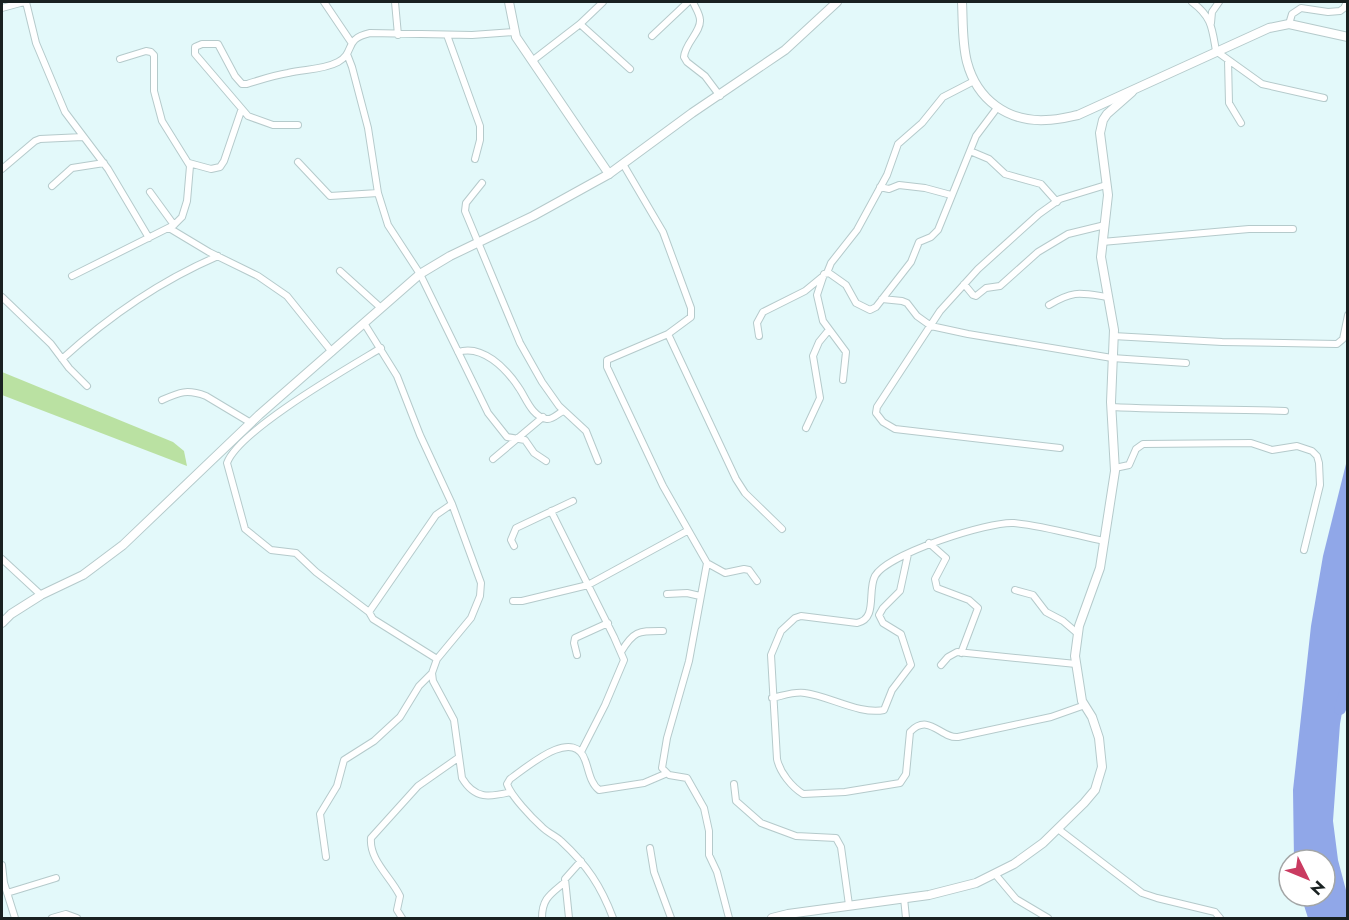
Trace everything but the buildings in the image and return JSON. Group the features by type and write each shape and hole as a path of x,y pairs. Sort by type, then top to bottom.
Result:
{"main road":[{"path":"2,623 11,614 41,595 83,575 123,545 251,423 420,274 450,256 544,210 609,174 692,113 785,50 837,2"},
{"path":"962,2 967,62 974,81 978,89 997,108 1020,119 1047,120 1078,115 1269,27 1289,24 1347,37"}],"street":[{"path":"2,8 25,2 36,42 65,112 104,163 148,238"},
{"path":"324,2 351,42"},
{"path":"394,2 398,34"},
{"path":"509,2 514,32 609,174"},
{"path":"532,61 580,24 603,2"},
{"path":"652,36 688,2"},
{"path":"693,2 700,25 688,43 684,57 705,76 720,96"},
{"path":"1192,2 1206,14 1211,23"},
{"path":"1218,2 1212,12 1211,23 1216,51 1269,87 1324,98"},
{"path":"1289,24 1292,14 1301,8 1335,12 1344,8 1347,2"},
{"path":"580,24 630,69"},
{"path":"298,125 273,125 252,119 241,111 195,54 195,47 202,44 218,44 235,76 242,84 336,63 347,54 355,38 370,33 472,35 514,32"},
{"path":"447,35 480,126 480,140 475,159"},
{"path":"72,276 172,226 182,217 187,201 189,163 162,121 154,90 154,56 151,52 146,51 120,59"},
{"path":"347,54 368,128 378,194 393,236 420,274 488,413 507,437 525,441 534,453 546,461"},
{"path":"1228,60 1229,104 1241,123"},
{"path":"843,380 846,352 828,331 823,321 818,298 825,275 831,263 855,234 889,171 898,144 922,123 943,97 974,81"},
{"path":"772,918 929,895 976,883 1022,859 1058,829 1095,790 1102,767 1098,733 1085,705 1076,664 1077,633 1100,568 1115,468 1112,407 1113,336 1101,257 1108,195 1101,126 1107,114 1138,87"},
{"path":"759,336 757,322 763,312 805,291 830,273 846,285 856,303 873,310 910,262 919,242 931,237 938,230 969,151 979,131 997,108"},
{"path":"189,163 211,169 220,167 241,111"},
{"path":"2,169 34,141 83,137"},
{"path":"969,151 989,159 1005,174 1041,184 1057,202"},
{"path":"298,162 330,196 378,194"},
{"path":"52,186 72,168 104,163"},
{"path":"623,164 663,232 691,308 691,317 668,334 611,357 606,363 663,486 687,531 700,547 707,563 689,661 666,742 662,768 665,774"},
{"path":"482,183 465,207 520,344 545,387 563,411 586,431 598,461"},
{"path":"880,187 889,189 899,185 951,195"},
{"path":"1060,448 895,429 878,418 877,407 946,303 964,284 1031,221 1057,202 1069,195 1106,185"},
{"path":"150,192 172,226 287,296 332,352"},
{"path":"964,284 976,296 986,288 1000,286 1038,252 1068,234 1105,225"},
{"path":"1102,242 1249,229 1293,230"},
{"path":"62,358 99,325 183,271 218,256"},
{"path":"340,271 381,308"},
{"path":"1049,305 1069,294 1082,293 1108,297"},
{"path":"2,297 51,344 87,386"},
{"path":"882,299 906,303 917,316 931,326 1112,358 1186,363"},
{"path":"1113,336 1222,342 1337,344 1343,339 1347,315"},
{"path":"364,323 397,376 420,435 452,504 481,583 480,596 467,624 437,659 432,674 433,681 454,720 458,758 465,783 481,795 488,797 511,792"},
{"path":"806,428 820,398 813,356 819,342 828,331"},
{"path":"668,334 736,479 745,493 782,529"},
{"path":"381,348 309,392 261,426 231,455 227,463 244,529 271,550 296,553 320,575 369,612 373,620 437,659"},
{"path":"458,351 473,349 487,355 515,383 532,410 543,417 550,419 563,411"},
{"path":"162,400 180,392 198,393 251,423"},
{"path":"1112,407 1163,410 1286,411"},
{"path":"493,459 543,417"},
{"path":"1115,468 1129,465 1136,449 1143,444 1251,443 1272,450 1297,446 1312,451 1319,463 1320,486 1304,550"},
{"path":"514,546 511,540 516,528 573,501"},
{"path":"369,612 436,515 452,504"},
{"path":"551,511 608,623 624,663 581,752"},
{"path":"1085,705 1051,717 952,738 935,726 920,726 910,732 906,774 900,783 854,791 803,794 778,766 771,655 781,631 801,616 858,624 864,622 868,617 875,576 883,568 929,543 1008,523 1104,541"},
{"path":"513,601 522,601 588,585 687,531"},
{"path":"929,543 946,558 935,579 937,588 969,600 978,608 961,653"},
{"path":"772,698 804,693 850,706 877,711 884,710 892,690 911,665 902,634 883,623 879,615 900,591 908,554"},
{"path":"2,559 41,595"},
{"path":"707,563 726,573 749,570 757,581"},
{"path":"1015,590 1033,595 1046,612 1063,621 1077,633"},
{"path":"667,594 687,593 700,596"},
{"path":"577,656 575,638 608,623"},
{"path":"621,652 629,638 637,632 663,631"},
{"path":"941,665 952,654 961,653 1076,664"},
{"path":"326,857 320,813 337,786 344,760 374,741 400,717 419,686 432,674"},
{"path":"613,918 592,873 561,841 541,826 511,792 507,784 510,779 539,758 568,746 581,752 584,756 592,781 599,790 644,783 665,774 687,778 704,808 709,831 709,855 717,872 729,918"},
{"path":"402,918 397,910 400,896 379,864 370,843 371,838 418,786 458,758"},
{"path":"734,784 736,801 761,824 796,836 836,838 841,847 849,905"},
{"path":"1058,829 1142,892 1157,898 1215,912 1220,918"},
{"path":"650,848 654,872 671,918"},
{"path":"569,918 565,882 567,876 581,861"},
{"path":"2,865 7,893 15,918"},
{"path":"995,874 1016,899 1048,918"},
{"path":"7,893 56,878"},
{"path":"542,918 545,899 565,882"},
{"path":"904,898 906,918"},
{"path":"52,918 66,915 77,918"}],"green space":[{"path":"2,372 173,442 184,451 187,466 2,395"}],"water":[{"path":"1347,460 1348,677 1340,724 1333,821 1336,848 1294,848 1293,790 1311,626 1323,556"},
{"path":"1337,852 1347,894 1347,918 1308,918 1305,908 1337,908"}],"waterway":[{"path":"1340,709 1348,684"}]}
